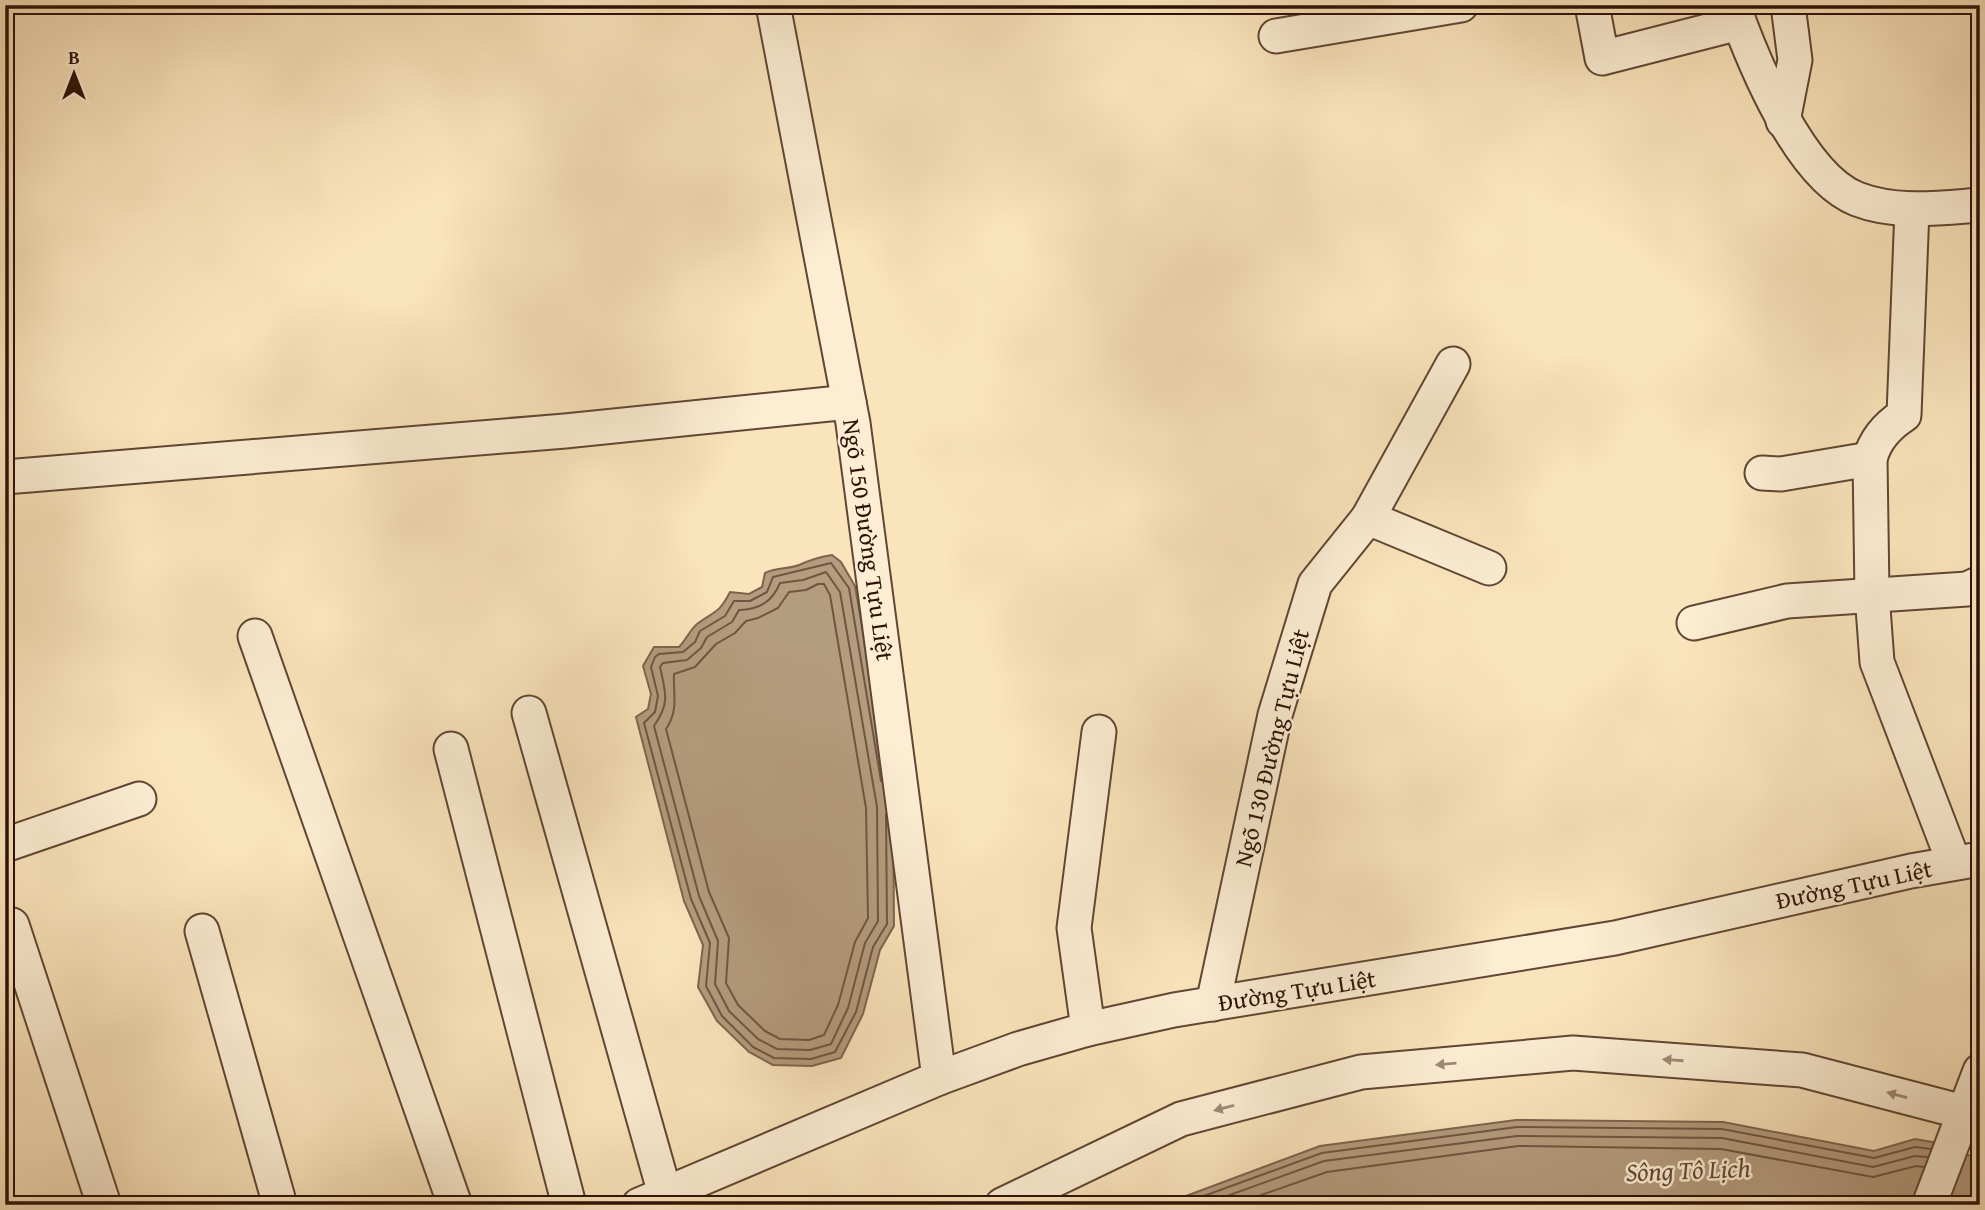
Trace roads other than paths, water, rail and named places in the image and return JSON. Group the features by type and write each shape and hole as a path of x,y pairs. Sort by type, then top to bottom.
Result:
{"street":[{"name":"Ngõ 150 Đường Tựu Liệt","path":"773,5 849,402 939,1078"},
{"path":"1276,36 1461,5"},
{"path":"1592,5 1602,58 1736,14 1783,121 1836,189 1860,201 1912,209 1980,205"},
{"path":"1783,121 1795,60 1788,5"},
{"path":"1912,209 1904,415 1887,426 1873,447 1870,460 1872,594 1877,662 1967,861"},
{"name":"Ngõ 130 Đường Tựu Liệt","path":"1213,1004 1275,715 1315,584 1368,518 1453,364"},
{"path":"5,477 524,434 849,402"},
{"path":"1762,473 1781,474 1870,460"},
{"path":"1368,518 1489,568"},
{"path":"1694,623 1787,601 1967,589 1980,583"},
{"path":"255,636 455,1205"},
{"path":"529,713 652,1199"},
{"path":"1088,1029 1074,928 1100,732"},
{"path":"451,749 569,1205"},
{"path":"5,845 139,799"},
{"name":"Đường Tựu Liệt","path":"652,1199 939,1078 1018,1049 1088,1029 1213,1004 1615,938 1967,861"},
{"path":"12,925 104,1205"},
{"path":"202,931 280,1205"},
{"path":"1002,1205 1181,1119 1362,1072 1573,1053 1802,1070 1965,1124"},
{"path":"1929,1205 1965,1124 1980,1071"}],"water":[{"path":"832,555 841,562 855,586 893,805 894,926 880,950 863,1014 841,1058 812,1066 773,1065 749,1052 717,1021 698,987 703,945 684,901 636,717 648,709 651,694 643,666 654,647 679,647 697,624 719,608 730,592 749,594 762,587 765,573"},
{"name":"Sông Tô Lịch","path":"1516,1120 1723,1122 1874,1151 1915,1139 1949,1145 1980,1161 1980,1205 1162,1205 1320,1146"}]}
